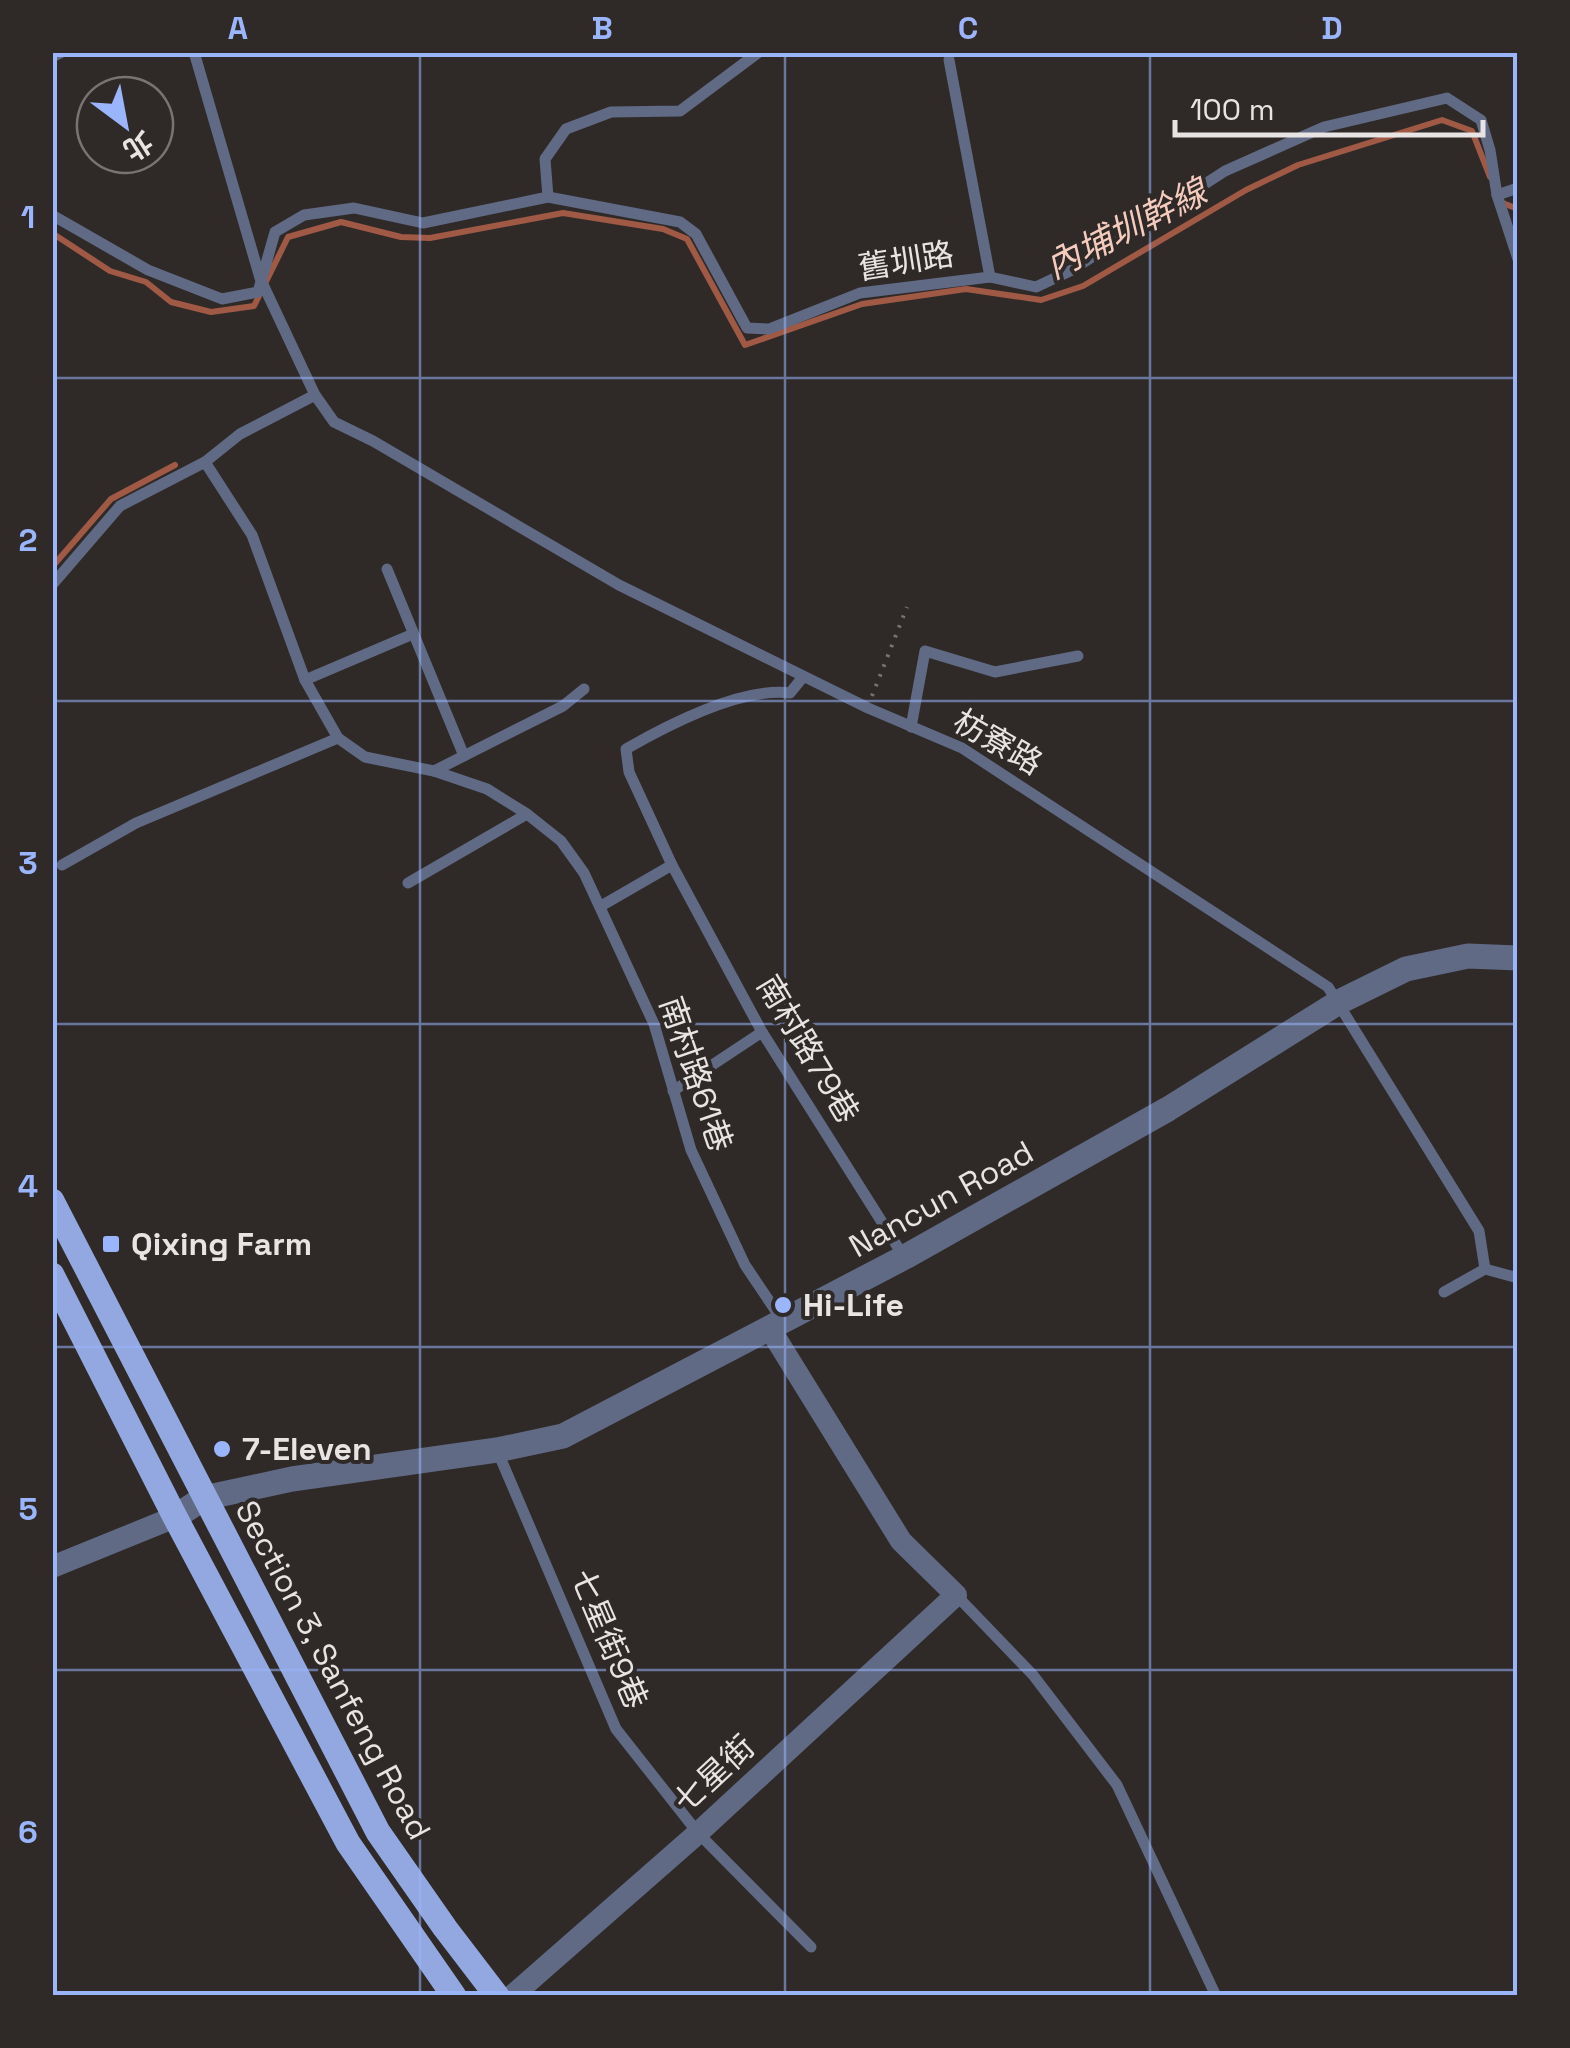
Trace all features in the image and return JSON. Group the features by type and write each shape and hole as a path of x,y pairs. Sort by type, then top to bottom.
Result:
{"main road":[{"name":"Section 3, Sanfeng Road","path":"52,1202 378,1832 497,1996"},
{"name":"Section 3, Sanfeng Road","path":"52,1275 348,1843 454,1996"}],"street":[{"name":"Nancun Road","path":"204,1498 292,1479 498,1450 563,1436 777,1326 1168,1110 1339,1002 1406,969 1468,956 1518,958"},
{"path":"777,1326 901,1541 956,1595"},
{"path":"52,1567 175,1517 204,1498"},
{"name":"七星街","path":"512,1996 956,1595"}],"lane":[{"path":"52,56 62,52"},
{"path":"52,584 120,506 206,462 240,434 315,396 260,278 194,52"},
{"path":"548,196 545,159 566,129 611,112 680,111 759,52"},
{"path":"949,60 990,277"},
{"name":"舊圳路","path":"260,278 275,232 304,215 354,208 423,223 548,196 680,222 696,234 747,328 769,329 860,293 990,277 1036,287 1072,270 1225,171 1324,126 1447,98 1482,120 1497,196 1518,258"},
{"path":"1497,196 1518,188"},
{"path":"52,215 148,270 222,299 258,292 260,278"},
{"name":"枋寮路","path":"315,396 334,422 618,584 868,708 962,748 1328,988 1479,1230 1485,1270"},
{"path":"206,462 252,535 306,680 338,738 365,756 434,771 487,789 527,814 408,883"},
{"path":"387,569 464,756"},
{"path":"306,680 414,634"},
{"path":"911,727 925,651 995,672 1078,656"},
{"name":"南村路79巷","path":"803,677 790,693 770,690 673,722 626,749 629,772 672,865 762,1032 904,1257"},
{"path":"434,771 563,706 584,689"},
{"path":"62,865 136,823 338,738"},
{"name":"南村路61巷","path":"527,814 561,841 601,906 654,1024 690,1150 777,1326"},
{"path":"601,906 672,865"},
{"path":"673,1091 762,1032"},
{"path":"1444,1292 1485,1270 1518,1278"},
{"name":"七星街9巷","path":"498,1450 616,1729 698,1832 811,1946"},
{"path":"956,1595 1032,1676 1118,1784 1216,1996"}],"path":[{"path":"868,708 907,607"},
{"path":"1507,1996 1518,1987"}],"waterway":[{"name":"內埔圳幹線","path":"52,233 110,271 146,282 171,302 211,312 254,306 288,237 341,222 401,237 430,238 563,213 663,229 687,239 745,345 862,304 966,289 1041,300 1083,286 1246,190 1298,165 1442,120 1472,131 1490,177"},
{"name":"內埔圳幹線","path":"1500,202 1518,209"},
{"path":"52,567 111,499 175,465"}],"place":[{"name":"Qixing Farm","path":"111,1244"},
{"name":"Hi-Life","path":"783,1305"},
{"name":"7-Eleven","path":"222,1449"}]}
